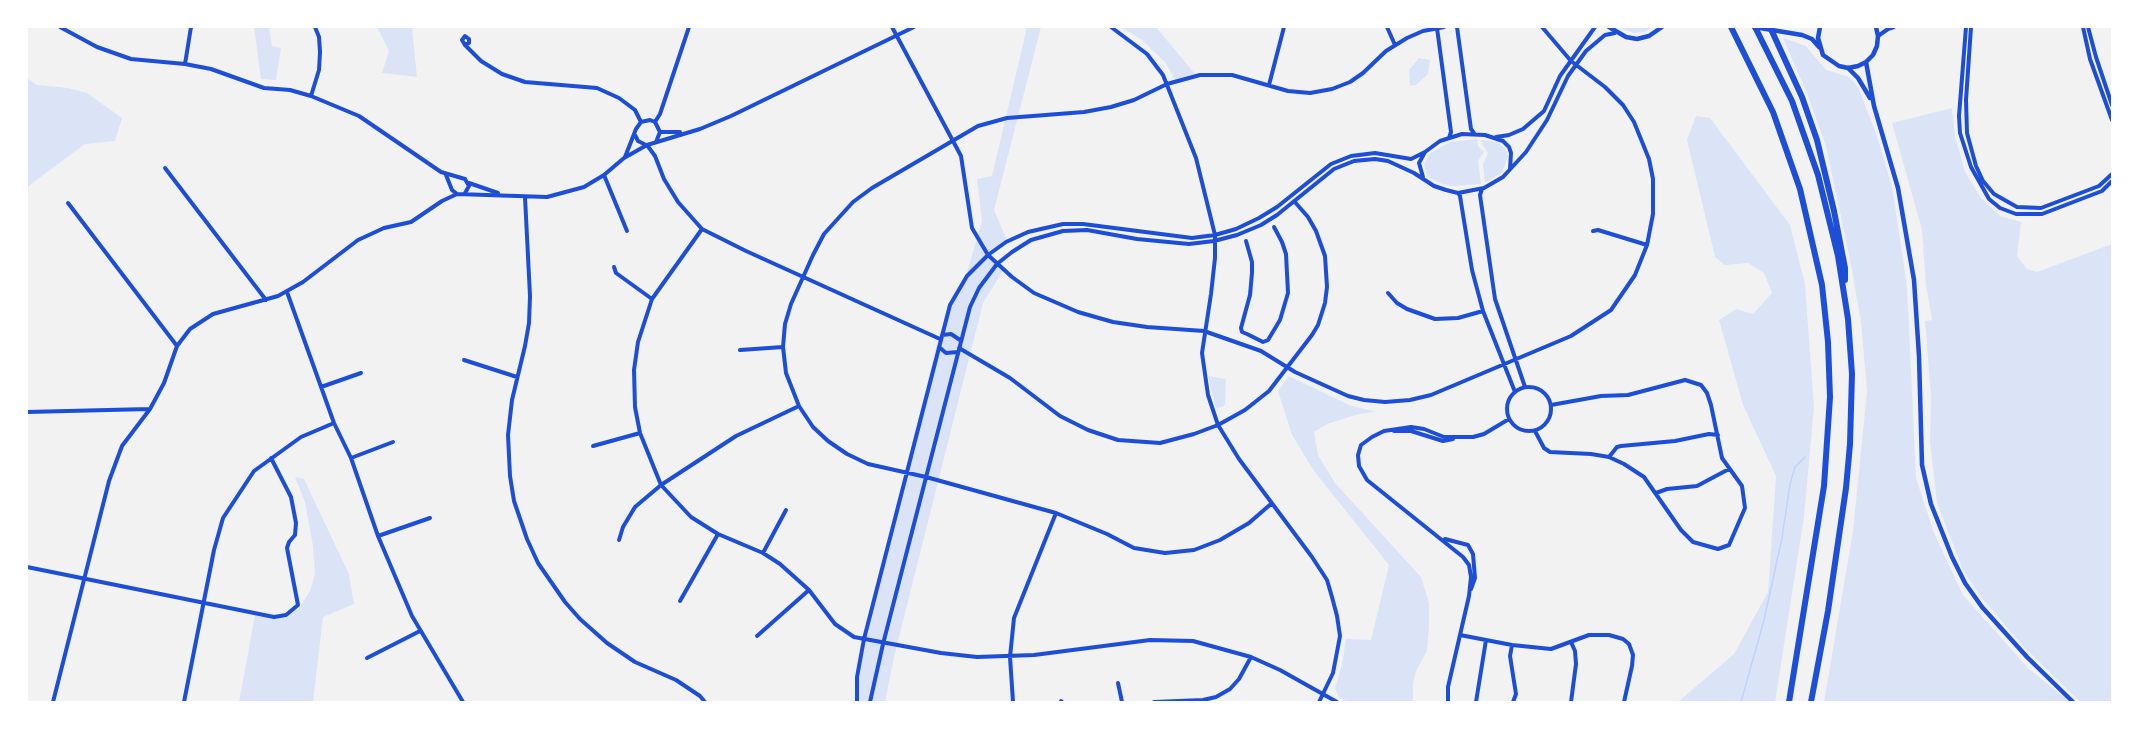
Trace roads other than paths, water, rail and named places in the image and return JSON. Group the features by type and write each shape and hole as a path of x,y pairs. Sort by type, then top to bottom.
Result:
{"highway":[{"path":"1731,27 1773,112 1800,189 1822,285 1828,342 1830,397 1824,486 1790,702"},
{"path":"1754,27 1792,101 1818,175 1828,210 1846,298"},
{"path":"1770,27 1803,97 1817,140 1845,268 1852,374 1846,488 1828,611 1811,702"}],"street":[{"path":"60,27 97,47 131,59 211,69 264,88 291,90 310,96 358,116 446,174 507,196"},
{"path":"185,64 191,27"},
{"path":"310,96 319,70 319,37 315,27"},
{"path":"655,122 660,114 689,27"},
{"path":"892,27 961,156 972,228 988,255 1034,293 1078,312 1113,322 1204,331 1248,345 1288,368 1348,396 1364,400 1397,402 1431,395 1571,336 1611,310 1635,275 1647,245 1653,214 1653,179 1643,141 1623,105 1605,87 1571,61 1542,27"},
{"path":"52,702 109,482 122,446 150,409 164,383 177,346 190,329 213,314 287,292 358,240 384,228 411,222 442,201 457,194 547,197 584,187 604,175 624,158 647,145 731,116 914,27"},
{"path":"1111,27 1147,54 1163,75 1196,158 1215,235 1215,258 1202,353 1208,395 1218,425 1239,459 1327,580 1340,636 1333,673 1319,702"},
{"path":"1118,33 1124,27"},
{"path":"1269,85 1284,27"},
{"path":"1387,27 1395,45"},
{"path":"1272,503 1249,523 1220,540 1194,550 1165,553 1134,548 1056,513 926,477 868,464 828,441 813,427 799,406 786,373 783,347 785,324 791,304 824,234 853,202 872,188 978,126 1007,118 1084,112 1111,107 1134,100 1167,84 1200,75 1232,75 1288,91 1310,93 1332,89 1350,82 1363,73 1395,45 1420,32 1444,27"},
{"path":"1457,27 1471,129 1475,134"},
{"path":"857,702 857,677 864,639 950,305 967,276 988,255 1006,242 1028,232 1063,224 1083,224 1192,238 1215,235 1236,229 1259,218 1277,207 1331,164 1351,156 1376,153 1411,159 1449,138 1475,134 1496,137 1509,135 1535,121 1544,111 1560,76 1595,27"},
{"path":"1609,27 1626,38 1637,39 1649,36 1662,27"},
{"path":"1754,27 1812,39 1819,46"},
{"path":"1820,27 1818,38 1823,55 1830,62 1848,68 1863,84 1874,106"},
{"path":"1848,68 1866,62 1873,55 1877,46 1876,27"},
{"path":"1878,36 1894,27"},
{"path":"1966,27 1959,116 1960,133 1971,167 1989,199 2000,208 2016,214 2042,214 2102,190 2112,181"},
{"path":"1971,27 1966,100 1967,132 1976,165 1983,181 1994,194 2017,207 2041,208 2099,186 2112,174"},
{"path":"2083,27 2090,59 2112,120"},
{"path":"2088,27 2112,105"},
{"path":"1437,28 1451,132 1449,138"},
{"path":"870,702 960,341 979,288 997,264 1031,240 1063,231 1087,230 1137,239 1189,244 1214,241 1261,225 1334,169 1354,161 1375,159 1388,161 1414,173 1434,186 1458,192 1482,189 1493,184 1510,170 1536,138 1547,120 1559,91 1576,65 1597,40 1615,33"},
{"path":"465,45 481,61 502,74 525,82 597,88 635,110 641,122"},
{"path":"1866,62 1874,106 1898,188 1914,280 1919,345 1922,465 1931,504 1965,583 1982,607 2027,657 2073,702"},
{"path":"624,158 636,129 641,122 650,120 655,122 660,132 656,142 655,156"},
{"path":"660,132 687,132"},
{"path":"635,135 638,141 647,145 655,156 664,179 678,202 702,229 803,277 941,337 951,334 960,341"},
{"path":"1496,137 1509,147 1512,159 1510,170"},
{"path":"1425,152 1419,163 1420,173 1425,180"},
{"path":"165,168 266,300"},
{"path":"446,174 452,189 457,194"},
{"path":"604,175 627,231"},
{"path":"442,201 452,189 452,182 457,178"},
{"path":"465,193 469,183"},
{"path":"1482,189 1480,195 1495,299 1525,387"},
{"path":"1458,192 1472,270 1483,310 1515,392"},
{"path":"525,197 530,296 529,323 517,377 508,435 514,501 527,539 538,563 565,602 607,643 635,662 676,680 705,702"},
{"path":"938,346 946,353 958,350 984,361 1060,416 1088,430 1118,440 1160,443 1218,425 1259,400 1288,368 1318,325 1327,287 1325,256 1322,243 1308,217 1294,201"},
{"path":"68,203 177,346"},
{"path":"1246,241 1252,273 1250,295 1241,327 1242,332 1263,342 1268,340 1280,320 1288,293 1286,254 1274,227"},
{"path":"702,229 652,299 638,342 634,370 635,407 640,433 661,485 691,517 717,534 763,553 797,578 835,624 854,637 941,653 1010,657 1150,640 1193,641 1251,657 1281,670 1337,702"},
{"path":"1593,231 1598,230 1647,245"},
{"path":"614,267 616,273 652,299"},
{"path":"287,292 334,423 351,458 378,536 412,616 463,702"},
{"path":"1388,293 1397,303 1407,309 1435,318 1458,318 1483,310"},
{"path":"1248,345 1251,336"},
{"path":"740,350 783,347"},
{"path":"464,360 517,377"},
{"path":"321,387 362,373"},
{"path":"1535,431 1544,448 1550,452 1609,457 1644,477 1681,530 1693,542 1711,548 1724,548 1728,545 1744,508 1742,486 1722,458 1707,393 1701,385 1694,381 1676,382 1628,395 1601,396 1551,405"},
{"path":"1525,387 1542,391 1551,405 1548,421 1542,428 1535,431 1520,430 1509,419 1507,405 1515,392 1525,387"},
{"path":"619,540 623,527 635,507 661,485 736,436 799,406"},
{"path":"27,412 150,409"},
{"path":"1469,596 1471,577 1469,565 1463,557 1367,480 1359,466 1358,455 1362,445 1384,431 1411,427 1424,429 1444,437 1463,437 1484,434 1509,419"},
{"path":"184,702 214,550 223,518 255,471 302,437 334,423"},
{"path":"592,446 640,433"},
{"path":"1609,457 1617,447 1621,446 1675,441 1708,434 1718,435"},
{"path":"351,458 393,442"},
{"path":"27,567 274,617 286,615 298,605 287,548 296,529 293,505 271,458"},
{"path":"1656,493 1667,489 1697,486 1729,469"},
{"path":"763,553 786,510"},
{"path":"1013,702 1010,657 1014,618 1056,513"},
{"path":"378,536 429,518"},
{"path":"680,601 717,534"},
{"path":"1441,538 1468,545 1473,554 1475,578 1448,687 1448,702"},
{"path":"757,636 809,590"},
{"path":"367,658 420,631"},
{"path":"1460,635 1512,645 1551,649 1588,635 1609,635 1623,639 1629,644 1633,655 1624,702"},
{"path":"1476,702 1486,640"},
{"path":"1571,642 1575,651 1576,664 1571,702"},
{"path":"1512,645 1510,656 1516,694 1513,702"},
{"path":"1154,702 1216,697 1230,689 1239,679 1251,657"},
{"path":"1118,683 1122,702"}],"waterway":[{"path":"1741,702 1764,620 1782,538 1790,484 1795,467 1805,457"}]}
